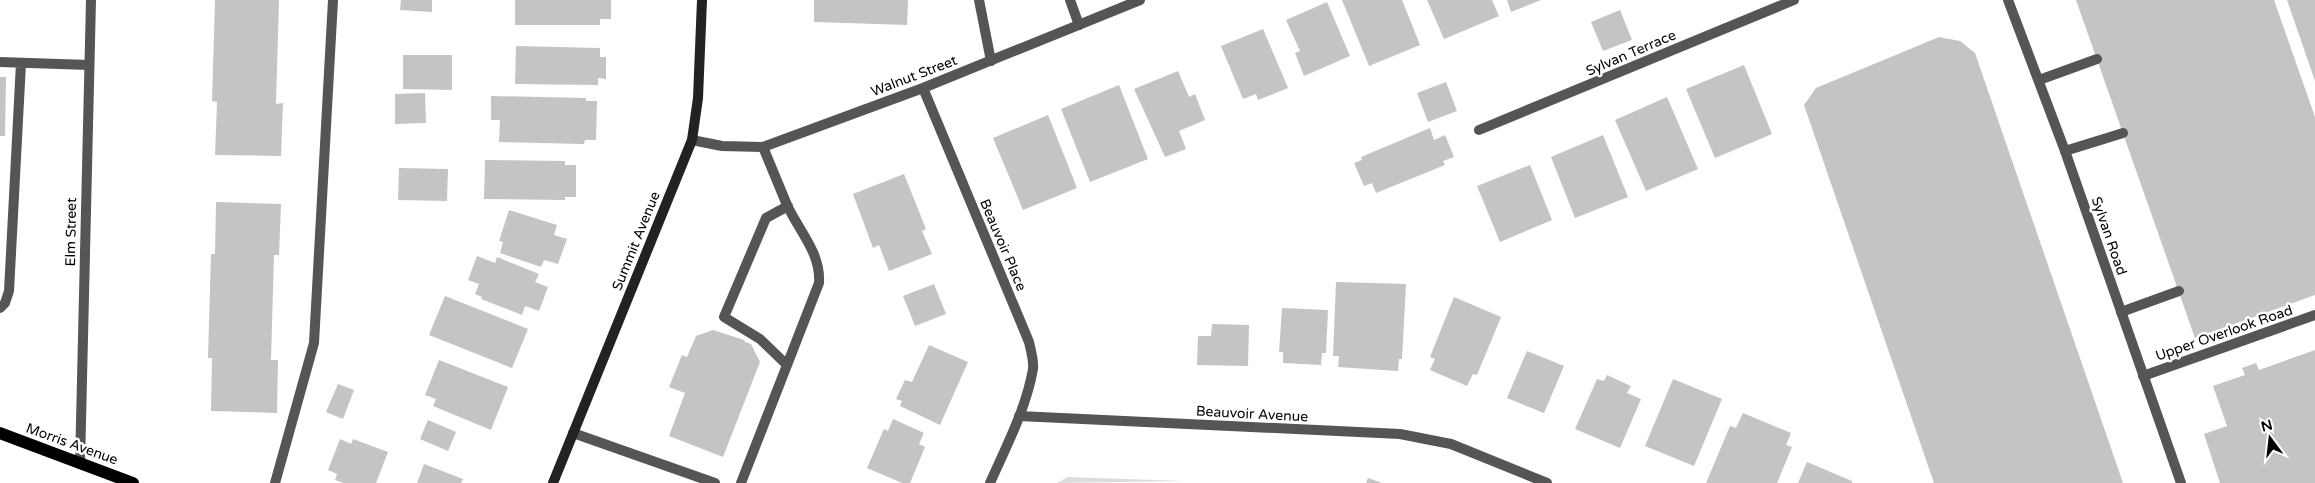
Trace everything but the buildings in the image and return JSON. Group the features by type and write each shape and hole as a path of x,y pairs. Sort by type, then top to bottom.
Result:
{"main road":[{"name":"Morris Avenue","path":"0,433 133,483"}],"street":[{"name":"Elm Street","path":"80,464 91,0"},
{"path":"275,483 314,343 333,0"},
{"name":"Summit Avenue","path":"553,483 692,140 698,98 702,0"},
{"path":"979,0 992,61"},
{"path":"1070,0 1079,25"},
{"name":"Walnut Street","path":"692,140 722,146 763,147 923,88 1140,0"},
{"name":"Sylvan Terrace","path":"1479,130 1794,0"},
{"name":"Sylvan Road","path":"2008,0 2066,152 2142,376 2181,483"},
{"path":"2039,80 2097,59"},
{"path":"0,62 89,65"},
{"path":"0,308 5,304 10,291 20,63"},
{"name":"Beauvoir Place","path":"923,88 1029,342 1033,368 1019,416"},
{"path":"2066,152 2123,133"},
{"path":"741,483 819,283 820,271 816,257 788,206 763,147"},
{"path":"787,365 760,339 724,317 766,218 788,206"},
{"path":"2121,312 2179,291"},
{"name":"Upper Overlook Road","path":"2142,376 2315,315"},
{"path":"990,483 1019,416"},
{"name":"Beauvoir Avenue","path":"1019,416 1400,434 1451,444 1547,483"},
{"path":"573,433 715,483"}],"shaded area":[{"path":"1068,477 1184,481 1057,483"}]}
